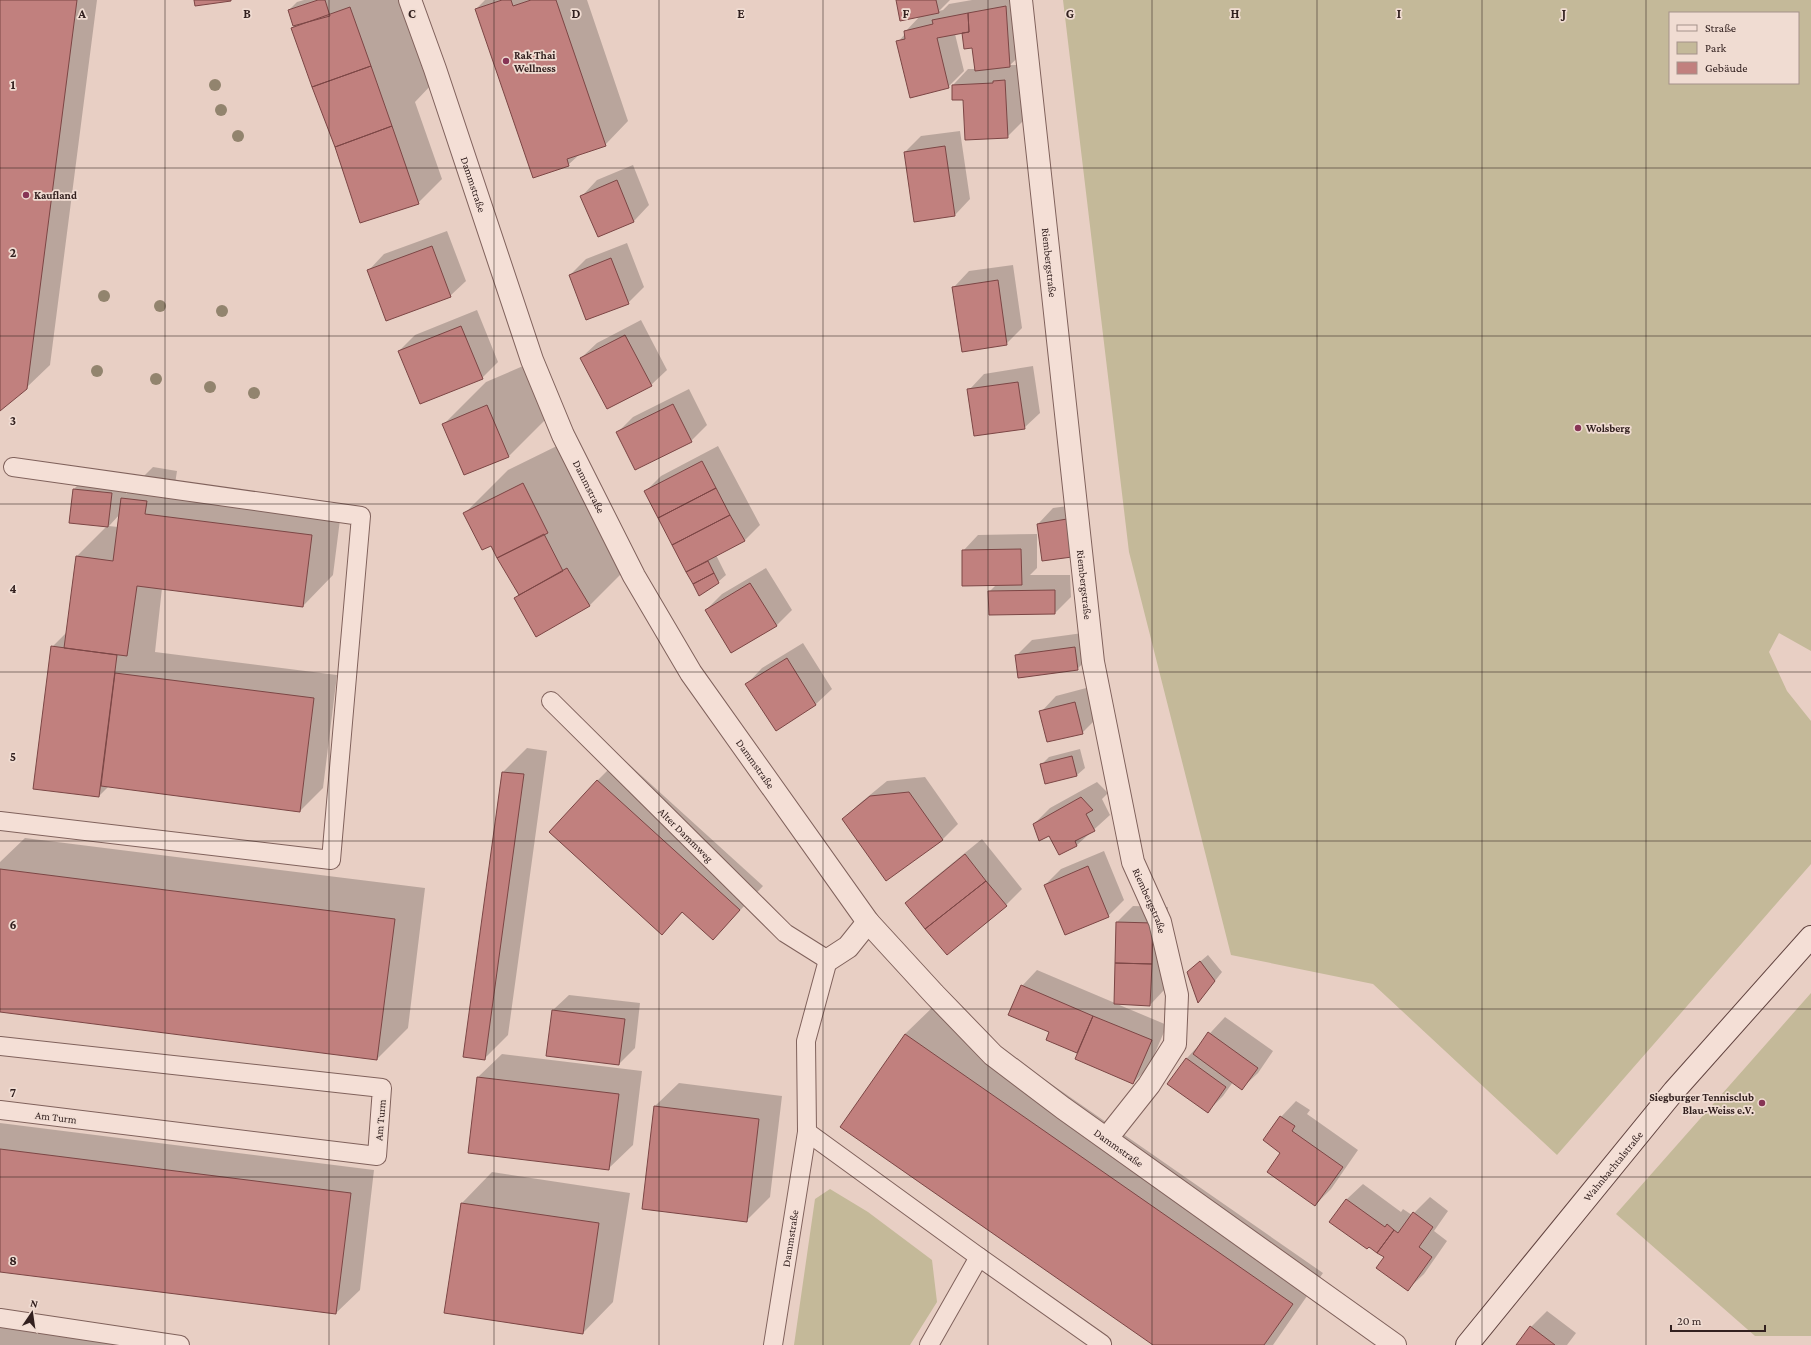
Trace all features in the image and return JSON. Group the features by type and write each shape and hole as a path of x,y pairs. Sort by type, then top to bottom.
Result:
{"street":[{"name":"Dammstraße","path":"410,0 435,69 532,360 563,435 634,576 691,672 868,922 934,994 993,1055 1063,1108 1395,1345"},
{"name":"Riembergstraße","path":"1021,0 1093,662 1133,862 1160,922 1177,995 1175,1044 1148,1085 1107,1138"},
{"path":"828,960 848,946 868,922"},
{"name":"Wahnbachtalstraße","path":"1467,1345 1674,1091 1811,937"}],"lane":[{"path":"0,821 331,860 361,516 13,467"},
{"name":"Alter Dammweg","path":"551,701 785,933 828,960"},
{"name":"Dammstraße","path":"773,1345 807,1132 806,1041 828,960"},
{"name":"Am Turm","path":"0,1046 382,1088 377,1156 0,1110"},
{"path":"807,1132 1102,1345"},
{"path":"929,1345 979,1257"},
{"path":"0,1318 180,1345"}],"green space":[{"path":"1063,0 1811,0 1811,651 1779,633 1769,652 1787,691 1811,721 1811,864 1557,1155 1373,984 1231,955 1129,552"},
{"name":"Siegburger Tennisclub Blau-Weiss e.V.","path":"1811,993 1811,1336 1755,1336 1616,1214"},
{"path":"830,1189 868,1212 932,1260 937,1302 910,1345 794,1345 815,1199"}],"building":[{"name":"Kaufland","path":"0,0 77,0 27,389 0,411"},
{"path":"194,0 231,0 231,1 195,6"},
{"path":"318,0 325,0 330,16 293,26 288,10"},
{"path":"502,0 511,0 513,6 531,0 556,0 606,146 567,159 569,166 533,178 475,9"},
{"path":"896,0 936,0 939,13 900,21"},
{"path":"1006,6 1010,67 975,71 972,48 964,49 962,33 969,32 968,13"},
{"path":"350,7 371,66 312,87 291,28"},
{"path":"968,13 969,32 937,38 949,88 910,98 896,41 905,39 904,31 933,24 932,20"},
{"path":"371,66 392,126 335,147 312,87"},
{"path":"1005,80 1008,138 965,140 963,100 952,100 952,85 993,83 993,81"},
{"path":"392,126 419,204 360,223 335,147"},
{"path":"945,146 955,216 914,222 904,152"},
{"path":"617,180 634,222 598,237 580,196"},
{"path":"432,246 451,297 386,321 367,270"},
{"path":"611,258 629,304 586,320 569,275"},
{"path":"998,280 1007,345 962,352 952,287"},
{"path":"461,326 483,379 420,404 398,351"},
{"path":"625,335 652,386 607,409 580,358"},
{"path":"1018,382 1025,429 974,436 967,389"},
{"path":"673,404 692,442 635,470 616,432"},
{"path":"487,405 509,457 464,475 442,424"},
{"path":"702,461 716,488 658,518 644,491"},
{"path":"523,483 548,533 497,558 491,546 482,550 463,513"},
{"path":"716,488 730,515 672,545 658,518"},
{"path":"73,489 112,493 108,527 69,523"},
{"path":"121,498 147,501 145,514 312,535 303,607 137,586 127,656 64,648 76,556 113,561"},
{"path":"730,515 745,541 686,572 672,545"},
{"path":"1067,519 1072,557 1042,561 1037,524"},
{"path":"544,534 563,571 519,595 497,558"},
{"path":"1021,549 1022,585 962,586 962,550"},
{"path":"708,561 714,573 693,584 686,572"},
{"path":"567,568 590,606 536,637 514,598"},
{"path":"714,573 719,583 699,596 693,584"},
{"path":"750,583 777,626 731,653 705,610"},
{"path":"1055,590 1055,614 989,615 988,591"},
{"path":"51,646 117,655 99,797 33,789"},
{"path":"1075,647 1078,670 1018,678 1015,655"},
{"path":"787,658 816,705 776,731 745,684"},
{"path":"115,673 314,698 300,812 101,786"},
{"path":"1075,702 1083,734 1047,742 1039,711"},
{"path":"1072,756 1077,776 1045,784 1040,764"},
{"path":"502,772 524,774 485,1060 463,1057"},
{"path":"597,780 740,910 713,940 682,912 662,935 549,832"},
{"path":"909,792 943,840 886,881 842,819 870,796"},
{"path":"1081,797 1093,810 1086,814 1095,831 1075,841 1077,846 1059,855 1049,836 1039,841 1033,824"},
{"path":"965,854 986,881 925,929 905,903"},
{"path":"1088,866 1109,917 1065,935 1044,885"},
{"path":"0,869 395,919 377,1060 0,1012"},
{"path":"986,881 1007,906 947,955 925,929"},
{"path":"1116,922 1153,923 1152,964 1115,963"},
{"path":"1200,961 1215,981 1198,1003 1187,972"},
{"path":"1115,963 1152,964 1150,1006 1114,1004"},
{"path":"1021,985 1093,1016 1077,1053 1046,1040 1049,1032 1008,1015"},
{"path":"552,1010 625,1019 619,1065 546,1056"},
{"path":"1093,1016 1152,1040 1133,1084 1075,1059"},
{"path":"1208,1032 1258,1068 1242,1090 1193,1054"},
{"path":"905,1034 1293,1304 1264,1345 1153,1345 840,1127"},
{"path":"1186,1058 1226,1087 1208,1113 1167,1084"},
{"path":"477,1077 619,1094 609,1170 468,1153"},
{"path":"654,1106 759,1119 747,1222 642,1209"},
{"path":"1280,1116 1295,1126 1292,1131 1343,1167 1315,1206 1267,1172 1280,1153 1263,1140"},
{"path":"0,1149 351,1193 336,1314 0,1272"},
{"path":"1346,1199 1385,1227 1387,1224 1394,1230 1377,1253 1369,1247 1367,1249 1329,1222"},
{"path":"461,1203 599,1223 583,1334 444,1313"},
{"path":"1413,1212 1433,1227 1419,1247 1432,1257 1408,1291 1376,1268 1384,1257 1377,1253 1394,1230 1398,1233"},
{"path":"1530,1326 1555,1345 1516,1345"}],"place":[{"name":"Rak Thai Wellness","path":"506,61"},
{"name":"Kaufland","path":"26,195"},
{"name":"Wolsberg","path":"1578,428"},
{"name":"Siegburger Tennisclub Blau-Weiss e.V.","path":"1762,1103"}]}
